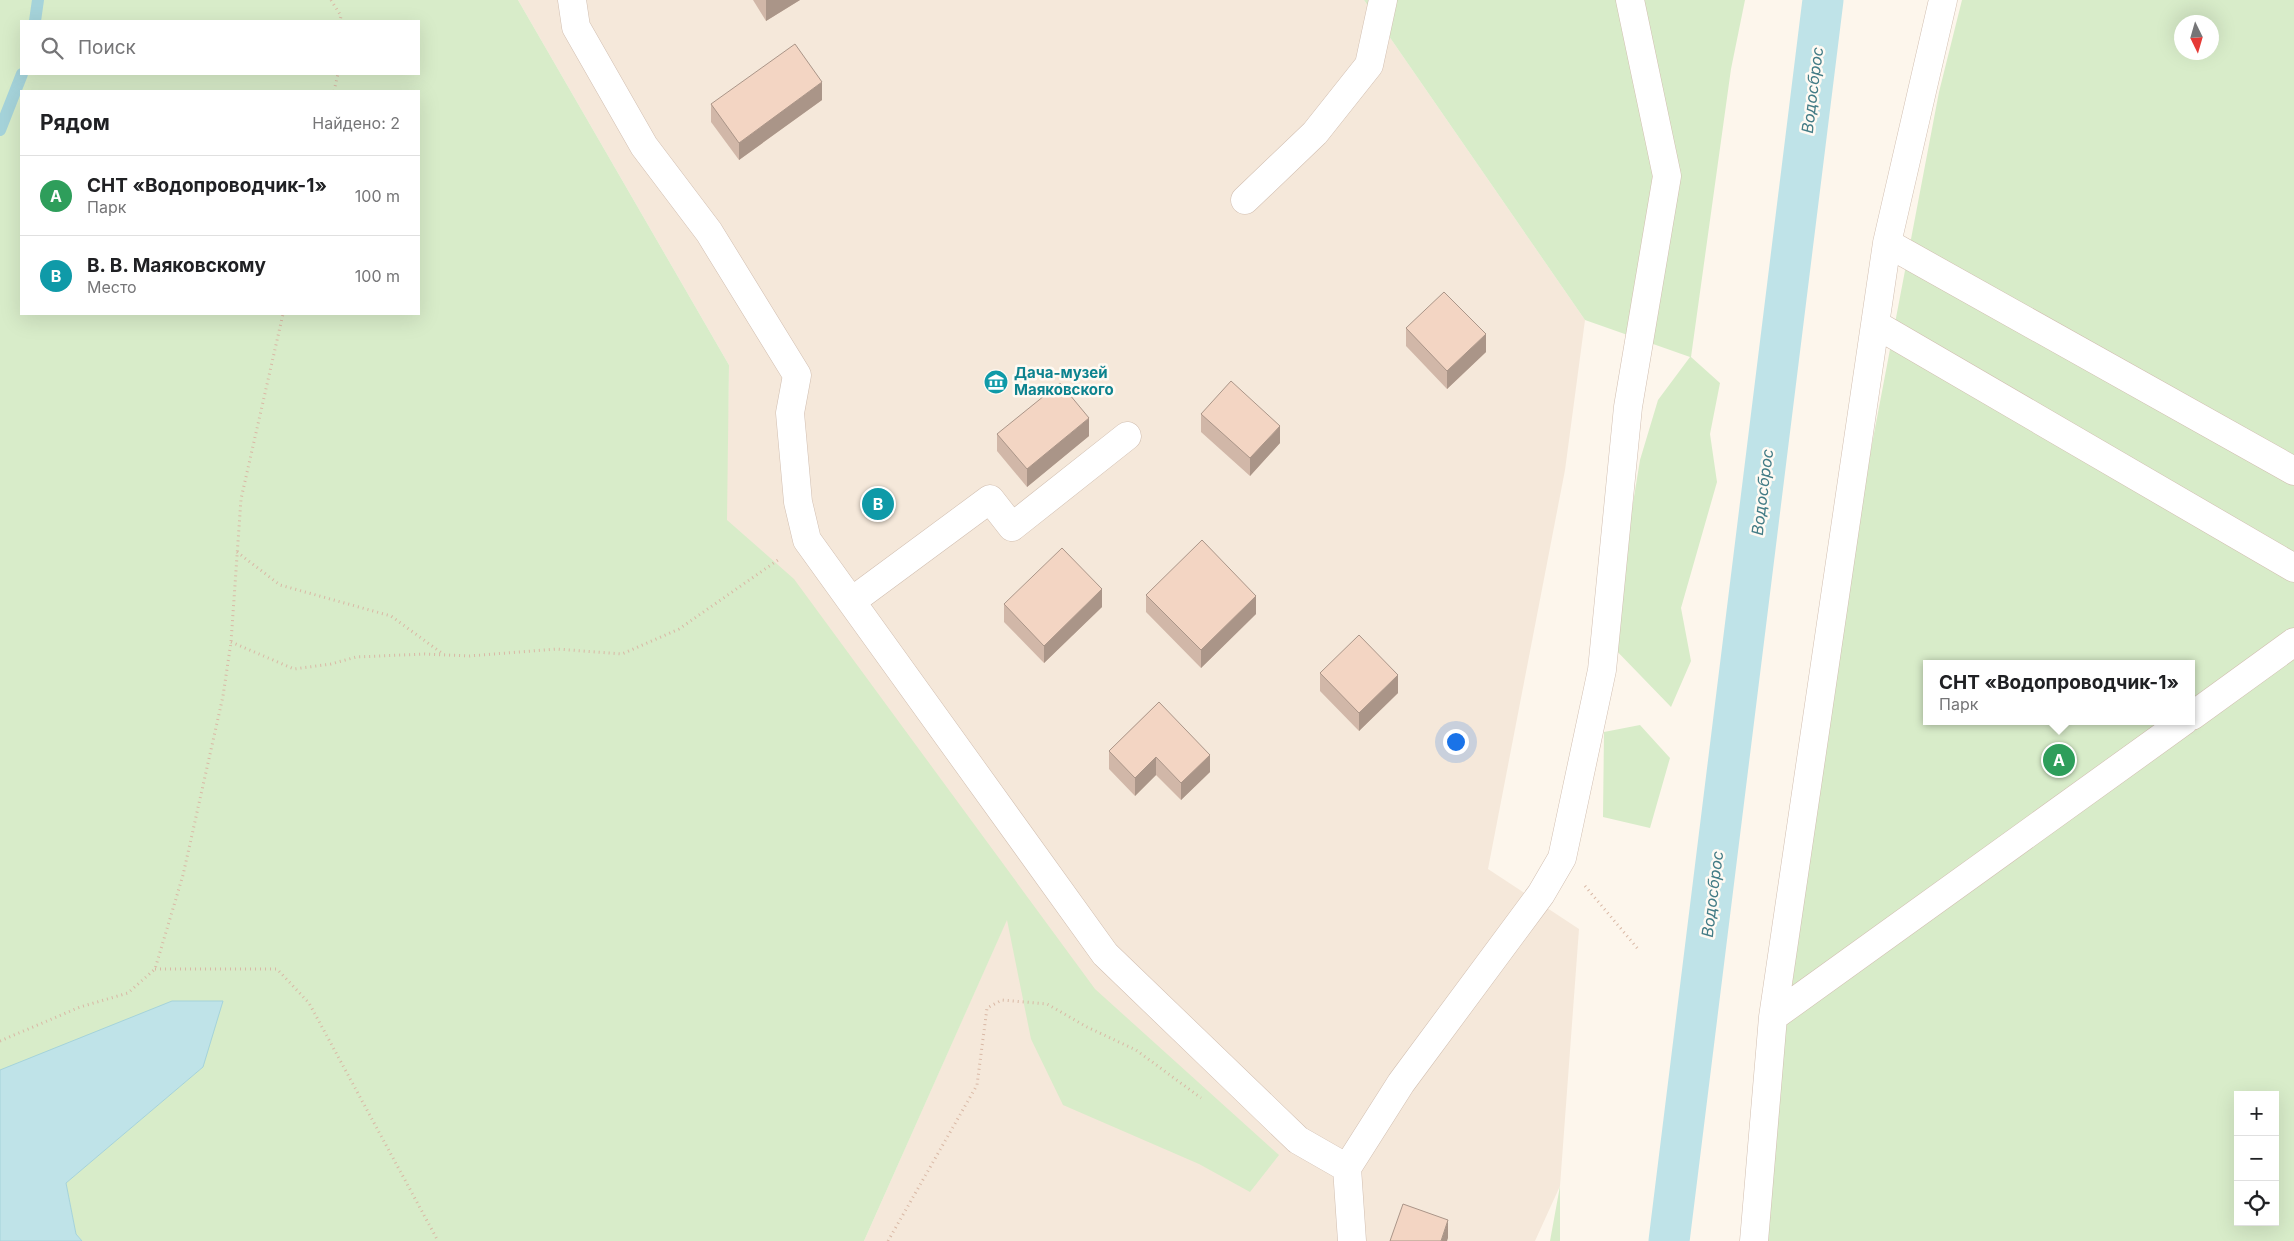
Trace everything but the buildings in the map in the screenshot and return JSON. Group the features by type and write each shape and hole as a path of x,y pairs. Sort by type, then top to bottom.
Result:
{"lane":[{"path":"572,0 576,27 644,146 709,232 797,376 790,414 798,502 807,540 1105,954 1298,1140 1347,1168"},
{"path":"1245,200 1315,133 1368,65 1383,0"},
{"path":"1352,1241 1347,1168 1401,1083 1540,894 1562,858 1602,670 1628,407 1667,176 1630,0"},
{"path":"1754,1241 1773,1017 1887,243 1943,0"},
{"path":"1887,243 2294,471"},
{"path":"1875,324 2294,568"},
{"path":"852,601 990,499 1012,527 1127,436"},
{"path":"2195,714 2294,642"},
{"path":"1773,1017 2178,725"}],"path":[{"path":"331,0 341,16 340,20"},
{"path":"334,90 338,75"},
{"path":"0,1041 80,1007 128,992 155,970 183,875 222,696 230,642 241,499 283,315"},
{"path":"230,642 294,669 331,664 356,657 469,656 557,649 622,654 679,629 807,540"},
{"path":"237,552 280,585 391,616 443,655"},
{"path":"1562,858 1638,949"},
{"path":"155,970 277,969 308,1003 438,1241"},
{"path":"888,1241 977,1085 987,1008 1002,1000 1046,1004 1136,1050 1203,1099"}],"shaded area":[{"path":"518,0 1364,0 1585,320 1565,470 1488,869 1579,929 1560,1186 1535,1241 864,1241 1007,919 726,520 729,365"}],"green space":[{"path":"0,0 518,0 729,365 727,520 794,579 1095,989 1279,1155 1250,1192 1199,1164 1063,1105 1031,1039 1007,920 864,1241 82,1241 76,1234 66,1183 203,1067 7,1068 0,1070"},
{"path":"1364,0 1745,0 1731,69 1691,357 1720,383 1710,434 1717,482 1681,608 1691,661 1671,707 1610,644 1640,460 1658,400 1690,357 1585,320"},
{"path":"1962,0 2294,0 2294,1241 1768,1241 1785,1033 1864,486 1939,92"},
{"path":"1640,725 1670,758 1650,828 1603,817 1604,732"},
{"path":"1560,1186 1560,1241 1550,1241"}],"water":[{"path":"172,1001 223,1001 203,1067 66,1183 76,1234 82,1241 0,1241 0,1070"}],"waterway":[{"path":"35,20 38,0"},
{"name":"Водосброс","path":"1669,1241 1823,0"},
{"path":"0,130 22,75"}],"place":[{"name":"Дача-музей Маяковского","path":"996,382"},
{"name":"В. В. Маяковскому","path":"878,504"},
{"name":"СНТ «Водопроводчик-1»","path":"2059,760"}]}
